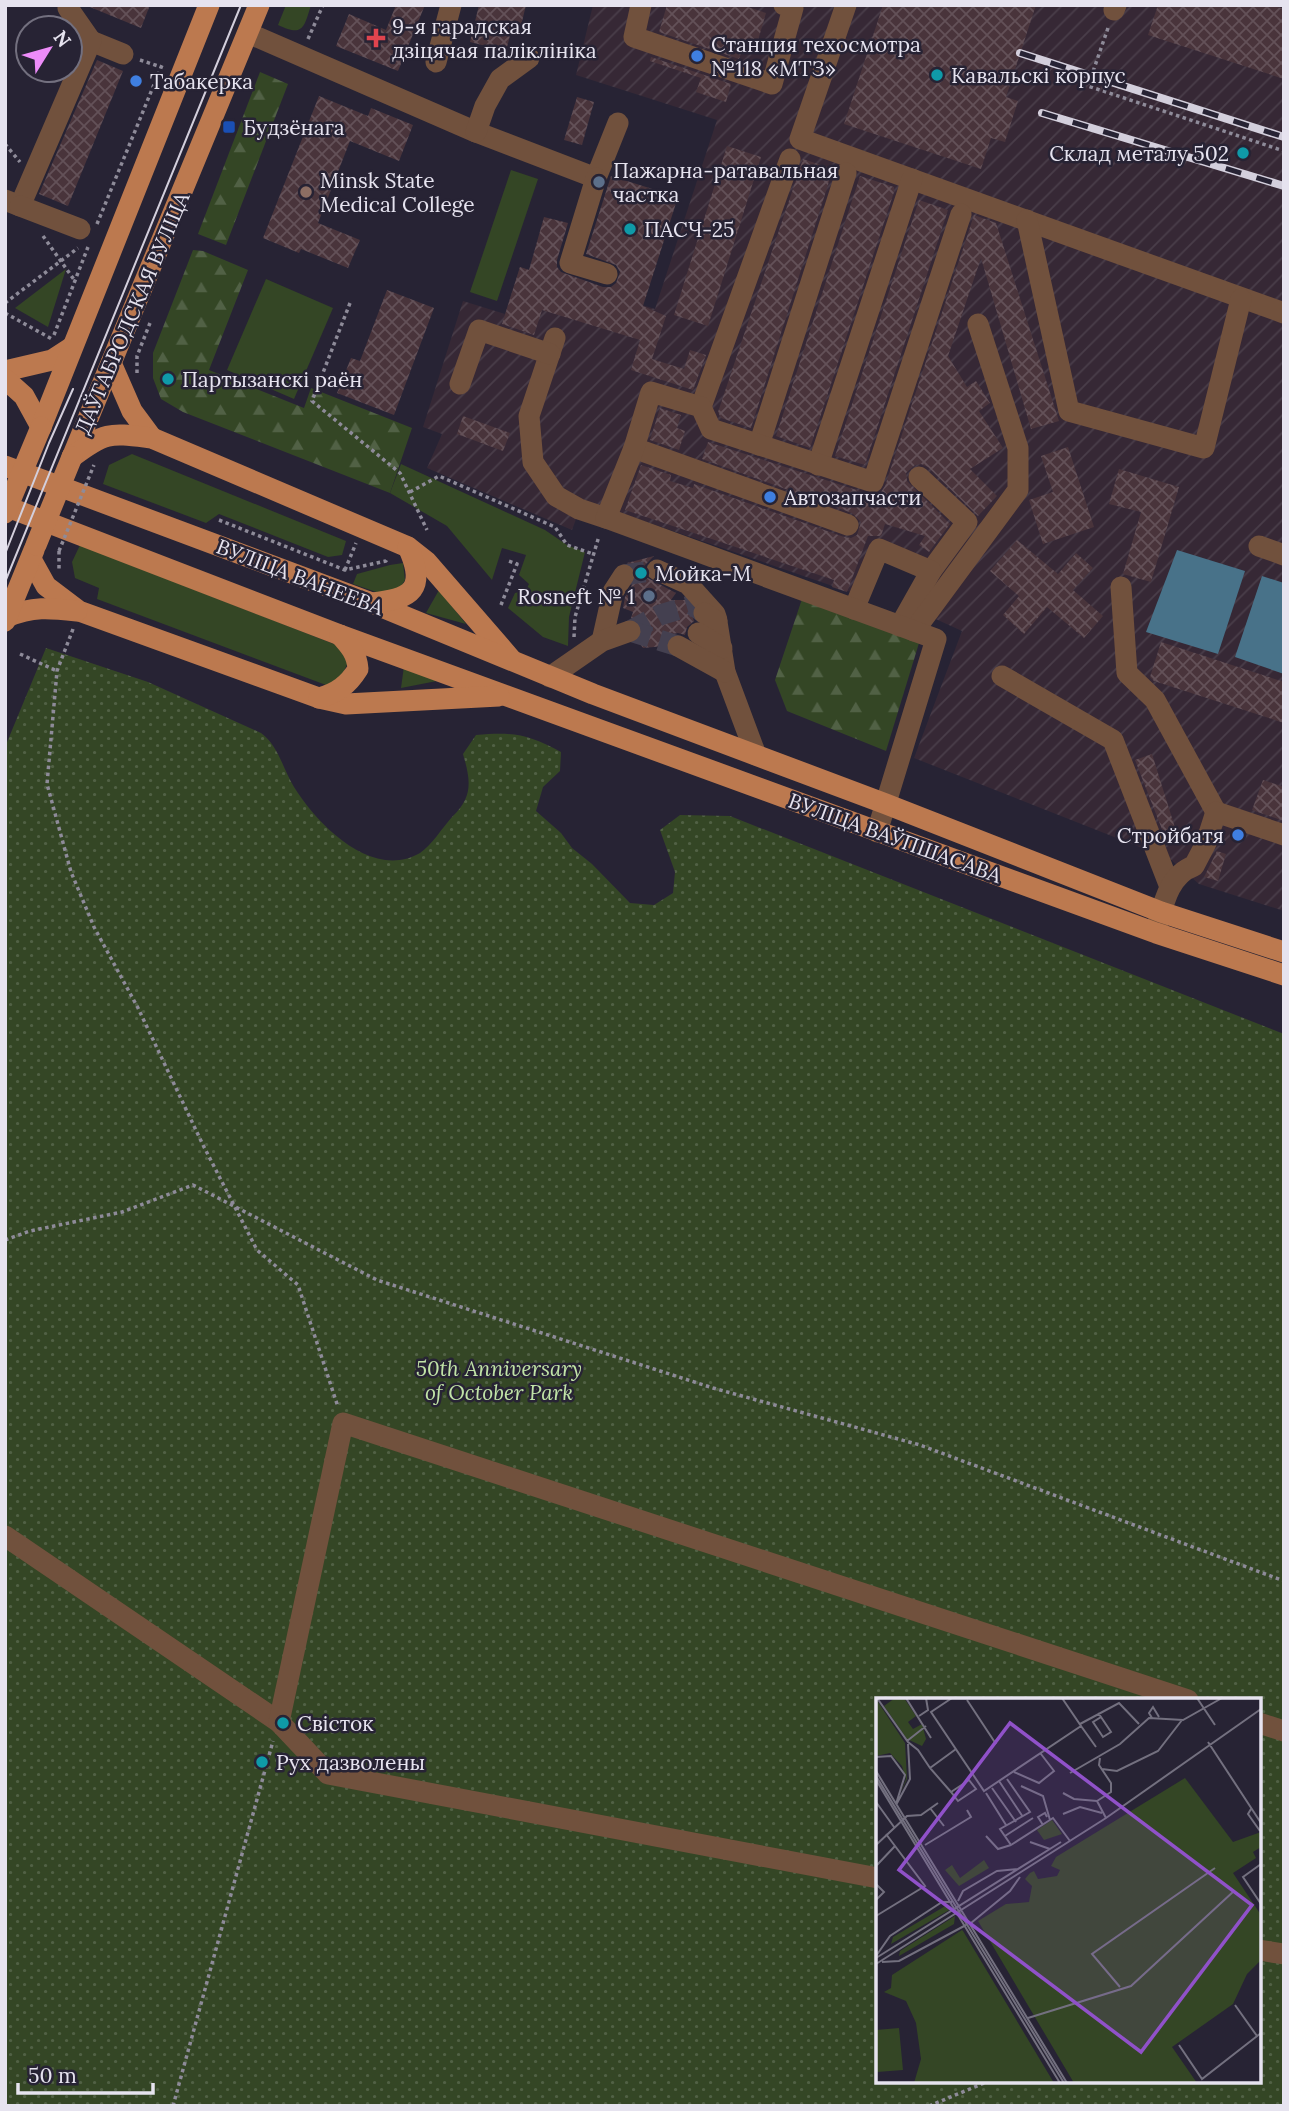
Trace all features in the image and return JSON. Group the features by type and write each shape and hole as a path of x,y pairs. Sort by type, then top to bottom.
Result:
{"main road":[{"name":"ДАЎГАБРОДСКАЯ ВУЛІЦА","path":"5,513 209,5"},
{"name":"ДАЎГАБРОДСКАЯ ВУЛІЦА","path":"6,619 259,5"},
{"path":"5,372 52,360 72,347"},
{"path":"111,363 132,411 152,438"},
{"path":"5,379 24,396 41,427"},
{"path":"72,457 95,440 116,434 152,438 427,562 515,663"},
{"name":"ВУЛІЦА ВАНЕЕВА","path":"5,466 372,603 593,694"},
{"name":"ВУЛІЦА ВАНЕЕВА","path":"5,506 340,635 508,696"},
{"path":"372,603 400,599 413,588 417,578 415,562 399,551"},
{"path":"33,552 46,586 76,620"},
{"path":"6,619 23,610 43,608 319,698 346,704 508,696"},
{"path":"319,698 334,694 358,669 353,649 340,635"},
{"name":"ВУЛІЦА ВАЎПШАСАВА","path":"593,694 886,804 1284,975"},
{"name":"ВУЛІЦА ВАЎПШАСАВА","path":"508,696 877,832 1158,923 1284,952"}],"lane":[{"path":"69,5 68,8 91,41 123,54"},
{"path":"436,62 451,5"},
{"path":"641,5 634,37 772,84 793,8 784,5"},
{"path":"846,5 800,139 1284,313"},
{"path":"248,33 476,132 596,178"},
{"path":"88,229 13,203 91,41"},
{"path":"476,132 485,106 500,79 529,58"},
{"path":"607,274 570,263 596,178 618,123"},
{"path":"790,159 701,407 712,429 818,465 873,482 961,214"},
{"path":"759,445 846,173"},
{"path":"818,465 912,179"},
{"path":"1027,220 1069,411 1204,448 1241,299"},
{"path":"907,629 1018,490 1018,448 978,324"},
{"path":"460,384 479,330 552,346 529,416 533,461 556,496 579,509 936,639 877,832"},
{"path":"606,518 634,448 651,392 701,407"},
{"path":"634,448 848,525"},
{"path":"907,629 931,571 967,522 919,477"},
{"path":"1259,546 1284,555"},
{"path":"854,609 879,549 931,571"},
{"path":"657,570 688,584 715,614 706,623 722,648 725,672 756,755"},
{"path":"602,641 613,592 624,575"},
{"path":"1121,587 1127,673 1155,700 1216,813 1284,835"},
{"path":"550,677 602,641 630,631"},
{"path":"678,646 725,672"},
{"path":"1002,676 1113,740 1170,887"},
{"path":"1158,923 1170,887 1183,870 1194,866 1206,843 1216,813"},
{"path":"279,1722 343,1423 1182,1698"},
{"path":"5,1536 279,1722 328,1774 876,1878"},
{"path":"1261,1724 1284,1731"},
{"path":"1261,1950 1284,1954"}],"path":[{"path":"301,56 323,5"},
{"path":"1115,7 1088,86 1284,151"},
{"path":"88,229 166,55"},
{"path":"13,203 75,281"},
{"path":"5,303 91,239 53,340 5,313"},
{"path":"350,303 312,401 400,473 427,530"},
{"path":"138,381 137,356 153,318"},
{"path":"59,551 94,466"},
{"path":"410,492 439,476 555,527 567,545 593,555 576,617 574,643"},
{"path":"219,520 345,570 386,561 399,551"},
{"path":"345,570 357,540 367,545"},
{"path":"501,605 517,564 506,560"},
{"path":"76,620 57,671 47,784 71,872 94,927 138,1008 197,1133 257,1250 298,1285 343,1423"},
{"path":"20,654 57,671"},
{"path":"5,1240 30,1231 122,1212 193,1185 377,1280 713,1388 920,1445 1284,1581"},
{"path":"173,2106 279,1722"},
{"path":"929,2106 984,2083"}],"shaded area":[{"path":"593,5 1284,5 1284,911 1199,884 1170,859 914,758 962,631 918,611 944,570 875,544 856,594 583,500 572,530 427,468 442,434 423,427 463,301 505,314 520,267 655,309 717,120 576,75"}],"green space":[{"path":"286,5 311,5 304,25 298,30 278,25"},
{"path":"260,72 288,84 226,245 198,234"},
{"path":"511,170 538,179 497,301 470,292"},
{"path":"193,250 203,251 248,270 209,370 304,408 311,388 412,428 390,493 183,412 161,399 153,378 153,353"},
{"path":"66,269 48,327 15,308"},
{"path":"266,279 333,308 294,399 227,370"},
{"path":"132,454 346,541 342,555 328,557 219,514 206,523 103,484 109,465"},
{"path":"401,464 545,530 567,545 585,552 569,617 568,646 543,637 508,608 515,593 526,590 529,584 519,575 526,555 502,548 492,580 447,526 390,493"},
{"path":"80,545 339,646 348,662 341,678 326,685 97,599 99,588 75,578 72,562"},
{"path":"403,563 405,580 397,593 382,594 353,584 357,574"},
{"path":"439,590 466,624 426,613"},
{"path":"802,599 919,643 886,751 787,711 775,680"},
{"name":"50th Anniversary of October Park","path":"46,648 148,682 261,733 276,751 304,802 331,832 365,854 383,860 402,860 420,853 459,810 467,795 469,781 463,754 476,735 520,736 539,741 561,752 560,771 543,787 536,811 630,903 654,905 673,893 675,872 660,830 680,815 730,816 1284,1034 1284,2106 5,2106 5,747"},
{"path":"404,666 442,680 401,688"}],"water":[{"path":"1177,550 1245,571 1218,654 1146,632"},
{"path":"1262,576 1284,583 1284,674 1235,657"}],"building":[{"path":"85,5 150,5 141,28"},
{"name":"9-я гарадская дзіцячая паліклініка","path":"396,5 425,5 398,71 336,46 349,14 386,30"},
{"path":"479,5 526,5 520,30 512,28 506,51 470,42"},
{"path":"667,5 742,5 766,13 754,54 742,50 739,59 659,32"},
{"name":"Кавальскі корпус","path":"883,5 1036,5 1006,97 1018,101 1005,142 991,138 981,169 844,124"},
{"name":"Кавальскі корпус","path":"1158,5 1272,5 1284,9 1284,79 1148,35"},
{"path":"651,57 731,84 726,102 696,92 701,78 650,61"},
{"path":"97,60 123,71 68,206 39,194"},
{"name":"Minsk State Medical College","path":"319,96 368,116 371,108 413,125 399,161 350,141 318,223 360,240 348,268 301,249 299,253 263,238"},
{"path":"577,97 594,102 582,145 564,140"},
{"path":"727,146 761,157 708,326 674,315"},
{"path":"803,159 833,169 751,428 721,418 718,412"},
{"path":"611,176 678,197 643,306 666,316 652,359 684,369 690,350 706,355 693,390 631,370 640,340 542,310 534,335 502,324 520,267 529,270 544,217 568,223 557,260 557,267 561,272 603,287 611,287 616,283 620,272 616,265 586,254"},
{"path":"860,176 894,187 894,192 810,448 776,436"},
{"path":"919,200 948,210 865,465 835,456"},
{"path":"974,215 996,223 1059,421 1031,429 981,258 948,356 967,387 976,381 990,403 979,411 1003,448 970,469 997,496 978,516 928,467 915,465 906,473 907,481 950,524 929,552 919,545 925,536 885,524 881,536 868,536 847,592 832,587 834,580 625,510 641,465 671,475 670,481 693,488 694,484 844,537 857,535 861,522 852,513 702,459 708,442 869,494 881,492"},
{"path":"387,290 434,308 394,415 337,393 351,358 360,361"},
{"path":"660,408 681,415 677,428 685,431 679,450 650,440"},
{"path":"463,416 510,433 503,451 457,434"},
{"path":"1068,447 1094,527 1043,544 1029,500 1053,492 1041,456"},
{"path":"1119,469 1179,487 1151,582 1123,574 1141,512 1109,504"},
{"path":"1017,540 1058,574 1076,553 1093,568 1073,590 1103,616 1084,638 1047,607 1024,634 1003,615 1019,596 990,571"},
{"path":"654,556 645,565 646,577 676,593 671,600 685,600 692,608 694,621 687,627 685,635 672,634 665,646 643,648 638,641 643,634 642,626 631,618 633,612 623,608 625,597 637,576 635,568 627,563"},
{"path":"1161,642 1284,682 1284,723 1154,681 1150,677"},
{"path":"1152,754 1177,834 1165,837 1135,760"},
{"path":"1263,780 1284,787 1284,821 1252,810"},
{"path":"1217,851 1226,854 1218,881 1204,877"}],"tunnel":[{"path":"624,575 657,570"},
{"path":"630,631 660,615 693,605 704,613"},
{"path":"630,631 678,646"}],"tram line":[{"path":"5,582 241,5"},
{"path":"5,554 73,389"}],"railway":[{"path":"1020,53 1284,137"},
{"path":"1042,113 1284,186"}],"place":[{"name":"9-я гарадская дзіцячая паліклініка","path":"376,38"},
{"name":"Станция техосмотра №118 «МТЗ»","path":"697,56"},
{"name":"Кавальскі корпус","path":"937,75"},
{"name":"Табакерка","path":"136,81"},
{"name":"Будзёнага","path":"229,127"},
{"name":"Склад металу 502","path":"1243,153"},
{"name":"Пажарна-ратавальная частка","path":"599,182"},
{"name":"Minsk State Medical College","path":"306,192"},
{"name":"ПАСЧ-25","path":"630,229"},
{"name":"Партызанскі раён","path":"168,379"},
{"name":"Автозапчасти","path":"770,497"},
{"name":"Мойка-М","path":"641,573"},
{"name":"Rosneft № 1","path":"649,596"},
{"name":"Стройбатя","path":"1238,835"},
{"name":"Свісток","path":"283,1723"},
{"name":"Рух дазволены","path":"262,1762"}]}
